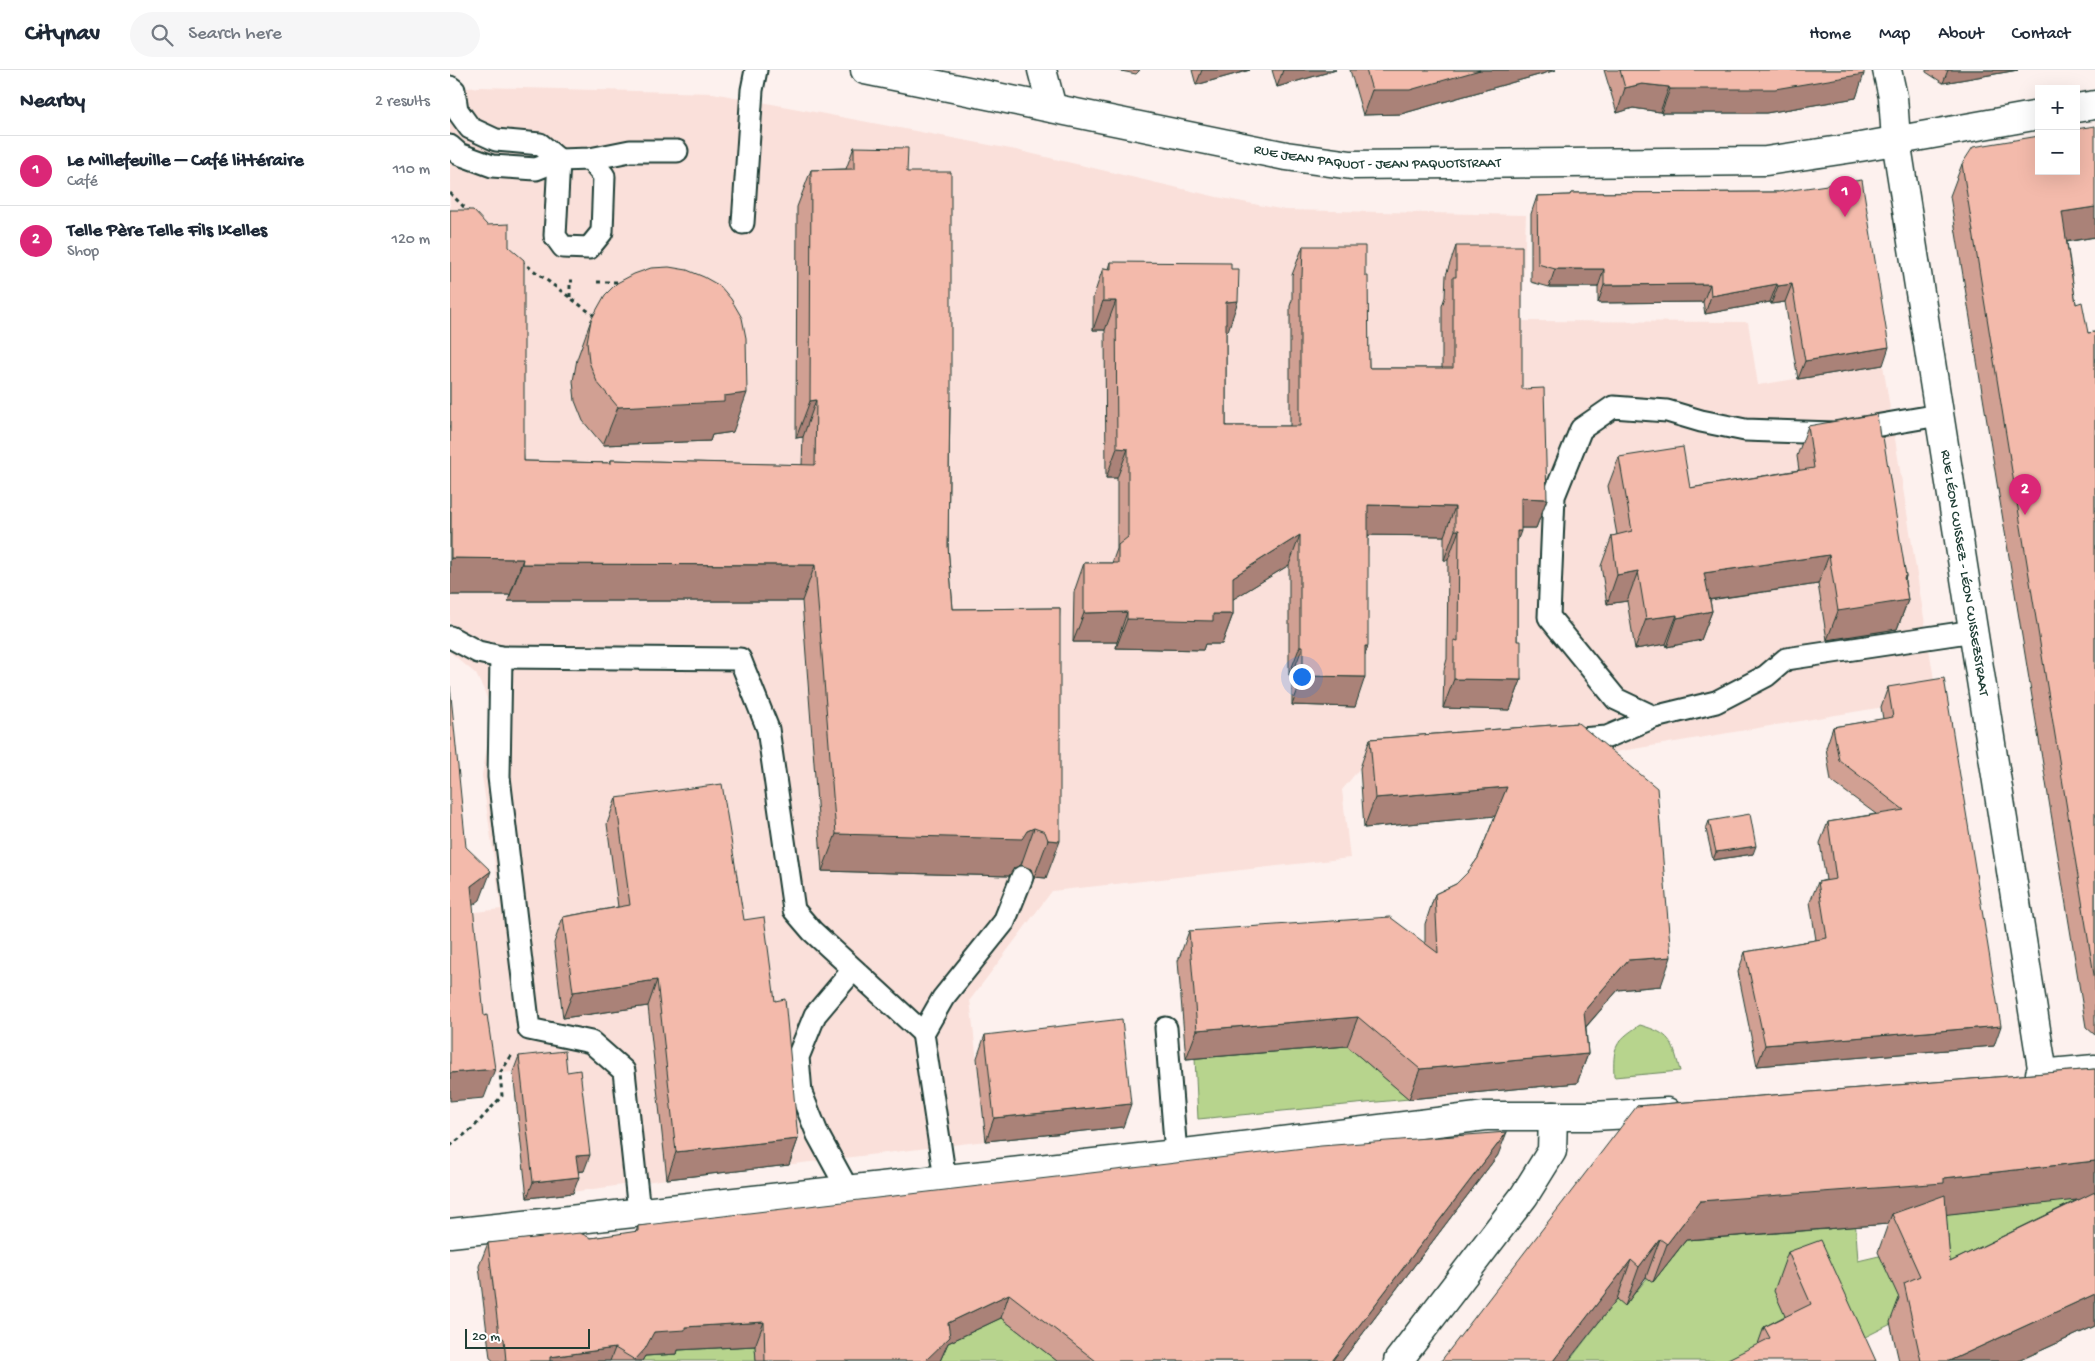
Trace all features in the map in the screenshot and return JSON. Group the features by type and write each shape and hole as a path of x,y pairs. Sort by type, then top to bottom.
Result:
{"street":[{"name":"RUE JEAN PAQUOT - JEAN PAQUOTSTRAAT","path":"865,70 1286,156 1351,165 1766,161 2035,116"},
{"path":"1042,70 1052,108"},
{"name":"RUE LÉON CUISSEZ - LÉON CUISSEZSTRAAT","path":"1888,70 1893,97 1896,140 1974,630 2031,1075 2095,1069"},
{"path":"2080,107 2095,105"},
{"path":"450,1233 1176,1154 1486,1116 1636,1115 1690,1110"},
{"path":"1398,1361 1524,1196 1552,1151 1552,1116"}],"lane":[{"path":"743,223 752,90 756,70"},
{"path":"450,87 454,90 457,110 470,128 496,140 540,144 559,160"},
{"path":"450,146 459,154 492,166 536,169 559,160 590,160 630,151 677,150"},
{"path":"559,160 555,236 563,247 589,248 602,232 604,176 590,160"},
{"path":"1654,717 1616,700 1550,617 1554,496 1581,429 1612,407 1668,411 1701,422 1745,430 1834,433 1939,415"},
{"path":"1552,742 1607,737 1654,717 1716,702 1766,676 1786,658 1974,630"},
{"path":"450,637 478,652 501,657 740,659 768,728 794,910 812,931 923,1033"},
{"path":"501,657 499,778 529,1029 591,1042 624,1071 640,1212"},
{"path":"946,1179 923,1033 943,998 1004,922 1022,877"},
{"path":"848,1190 818,1135 801,1093 798,1057 814,1015 853,970"},
{"path":"1166,1028 1176,1154"}],"path":[{"path":"450,193 473,216"},
{"path":"516,258 603,322"},
{"path":"570,298 570,281 580,282"},
{"path":"590,282 630,282"},
{"path":"450,1146 472,1128 502,1096 500,1073 529,1029"}],"shaded area":[{"path":"482,87 713,93 1016,150 1217,197 1285,210 1526,215 1522,321 1748,322 1758,385 1883,365 1937,698 1574,759 1566,752 1360,768 1342,790 1350,858 1052,891 970,1000 986,1141 667,1179 527,1198 513,1072 478,1075 460,914 501,909 482,775 490,731 490,707 476,674 450,652 450,89"}],"green space":[{"path":"1640,1025 1664,1035 1669,1040 1675,1052 1680,1071 1614,1077 1614,1059 1617,1046 1625,1036"},
{"path":"1347,1046 1409,1099 1198,1119 1195,1058"},
{"path":"1928,1182 1969,1212 2095,1192 1941,1299"},
{"path":"1854,1202 1858,1261 1879,1256 1909,1276 1891,1324 1857,1341 1759,1361 1569,1361 1617,1299 1625,1305 1668,1253 1673,1257 1686,1240 1830,1229"},
{"path":"1012,1282 1001,1318 1057,1361 940,1361 799,1296"},
{"path":"754,1330 756,1361 638,1361 638,1356 677,1354 677,1350"}],"building":[{"path":"1366,70 1480,70 1410,90 1372,90"},
{"path":"1620,70 1864,70 1864,74 1775,89 1670,89 1669,87 1642,84 1625,88"},
{"path":"2095,126 2095,207 2062,212 2076,304 2082,302 2088,333 2095,332 2095,981 1962,164 1973,147 2035,137 2035,175 2080,175 2080,128"},
{"path":"854,147 908,148 907,172 951,172 951,401 948,546 953,609 1060,608 1060,841 1048,840 1045,832 1034,828 1027,831 1022,839 836,834 815,565 522,564 523,559 451,558 450,210 473,210 487,225 509,224 509,247 524,260 524,461 611,463 611,460 815,465 816,400 810,401 811,170 854,169"},
{"path":"1862,180 1889,347 1805,361 1792,284 1778,286 1777,284 1711,296 1710,284 1604,285 1604,269 1555,269 1538,264 1537,196 1570,195 1571,193 1778,192"},
{"path":"1303,246 1365,246 1365,276 1368,276 1369,368 1453,368 1453,277 1456,277 1456,246 1522,246 1522,389 1544,388 1547,499 1521,498 1521,531 1517,531 1517,641 1521,641 1521,680 1454,679 1454,640 1458,641 1459,530 1455,530 1455,507 1368,505 1368,646 1365,646 1365,677 1303,676 1303,646 1300,646 1300,535 1233,577 1233,614 1213,614 1213,621 1127,619 1127,612 1084,613 1084,563 1118,563 1118,545 1128,537 1128,449 1117,448 1116,301 1103,301 1103,268 1111,269 1111,262 1231,263 1231,269 1239,269 1238,301 1226,302 1226,426 1300,426 1300,277 1302,277"},
{"path":"669,267 687,270 704,277 720,286 731,299 742,318 746,338 747,393 724,396 724,402 618,407 597,382 589,362 587,342 591,320 605,295 617,283 651,268"},
{"path":"1877,414 1880,437 1883,437 1906,576 1904,577 1908,600 1838,611 1829,555 1704,573 1712,611 1677,618 1677,615 1646,619 1638,571 1617,575 1612,536 1632,531 1619,457 1683,447 1690,488 1814,468 1808,426"},
{"path":"1944,678 2001,1026 1765,1045 1745,952 1827,938 1818,882 1836,879 1828,822 1904,810 1839,760 1833,727 1893,717 1888,687"},
{"path":"450,686 466,847 491,871 471,886 484,1016 487,1015 495,1069 450,1073"},
{"path":"1578,723 1657,788 1671,957 1628,960 1584,1011 1588,1054 1420,1069 1358,1017 1197,1030 1189,931 1390,917 1438,953 1435,894 1456,884 1478,858 1507,787 1375,798 1370,739"},
{"path":"722,784 744,920 764,917 775,1001 785,999 798,1139 676,1152 657,980 573,992 563,917 630,905 616,798"},
{"path":"1750,814 1756,846 1716,852 1709,821"},
{"path":"1122,1019 1131,1104 994,1118 985,1035"},
{"path":"565,1051 567,1072 580,1070 590,1155 576,1156 579,1177 533,1182 519,1056"},
{"path":"2095,1069 2095,1161 1944,1178 1944,1183 1700,1201 1667,1244 1660,1239 1639,1267 1631,1260 1553,1361 1441,1361 1637,1106"},
{"path":"1507,1132 1332,1361 1096,1361 1009,1294 948,1323 950,1337 925,1361 765,1361 764,1322 685,1327 685,1330 654,1332 645,1349 635,1360 615,1348 550,1357 550,1361 506,1361 504,1339 499,1335 488,1243 580,1233 591,1238 638,1231 638,1226 1321,1146"},
{"path":"2095,1192 2095,1294 1949,1361 1921,1361 1904,1283 1920,1276 1892,1214 1945,1195 1950,1262"},
{"path":"1821,1240 1876,1361 1724,1361 1770,1338 1764,1327 1811,1304 1788,1252"}],"place":[{"name":"Le Millefeuille – Café littéraire","path":"1845,217"},
{"name":"Telle Père Telle Fils Ixelles","path":"2025,515"}]}
